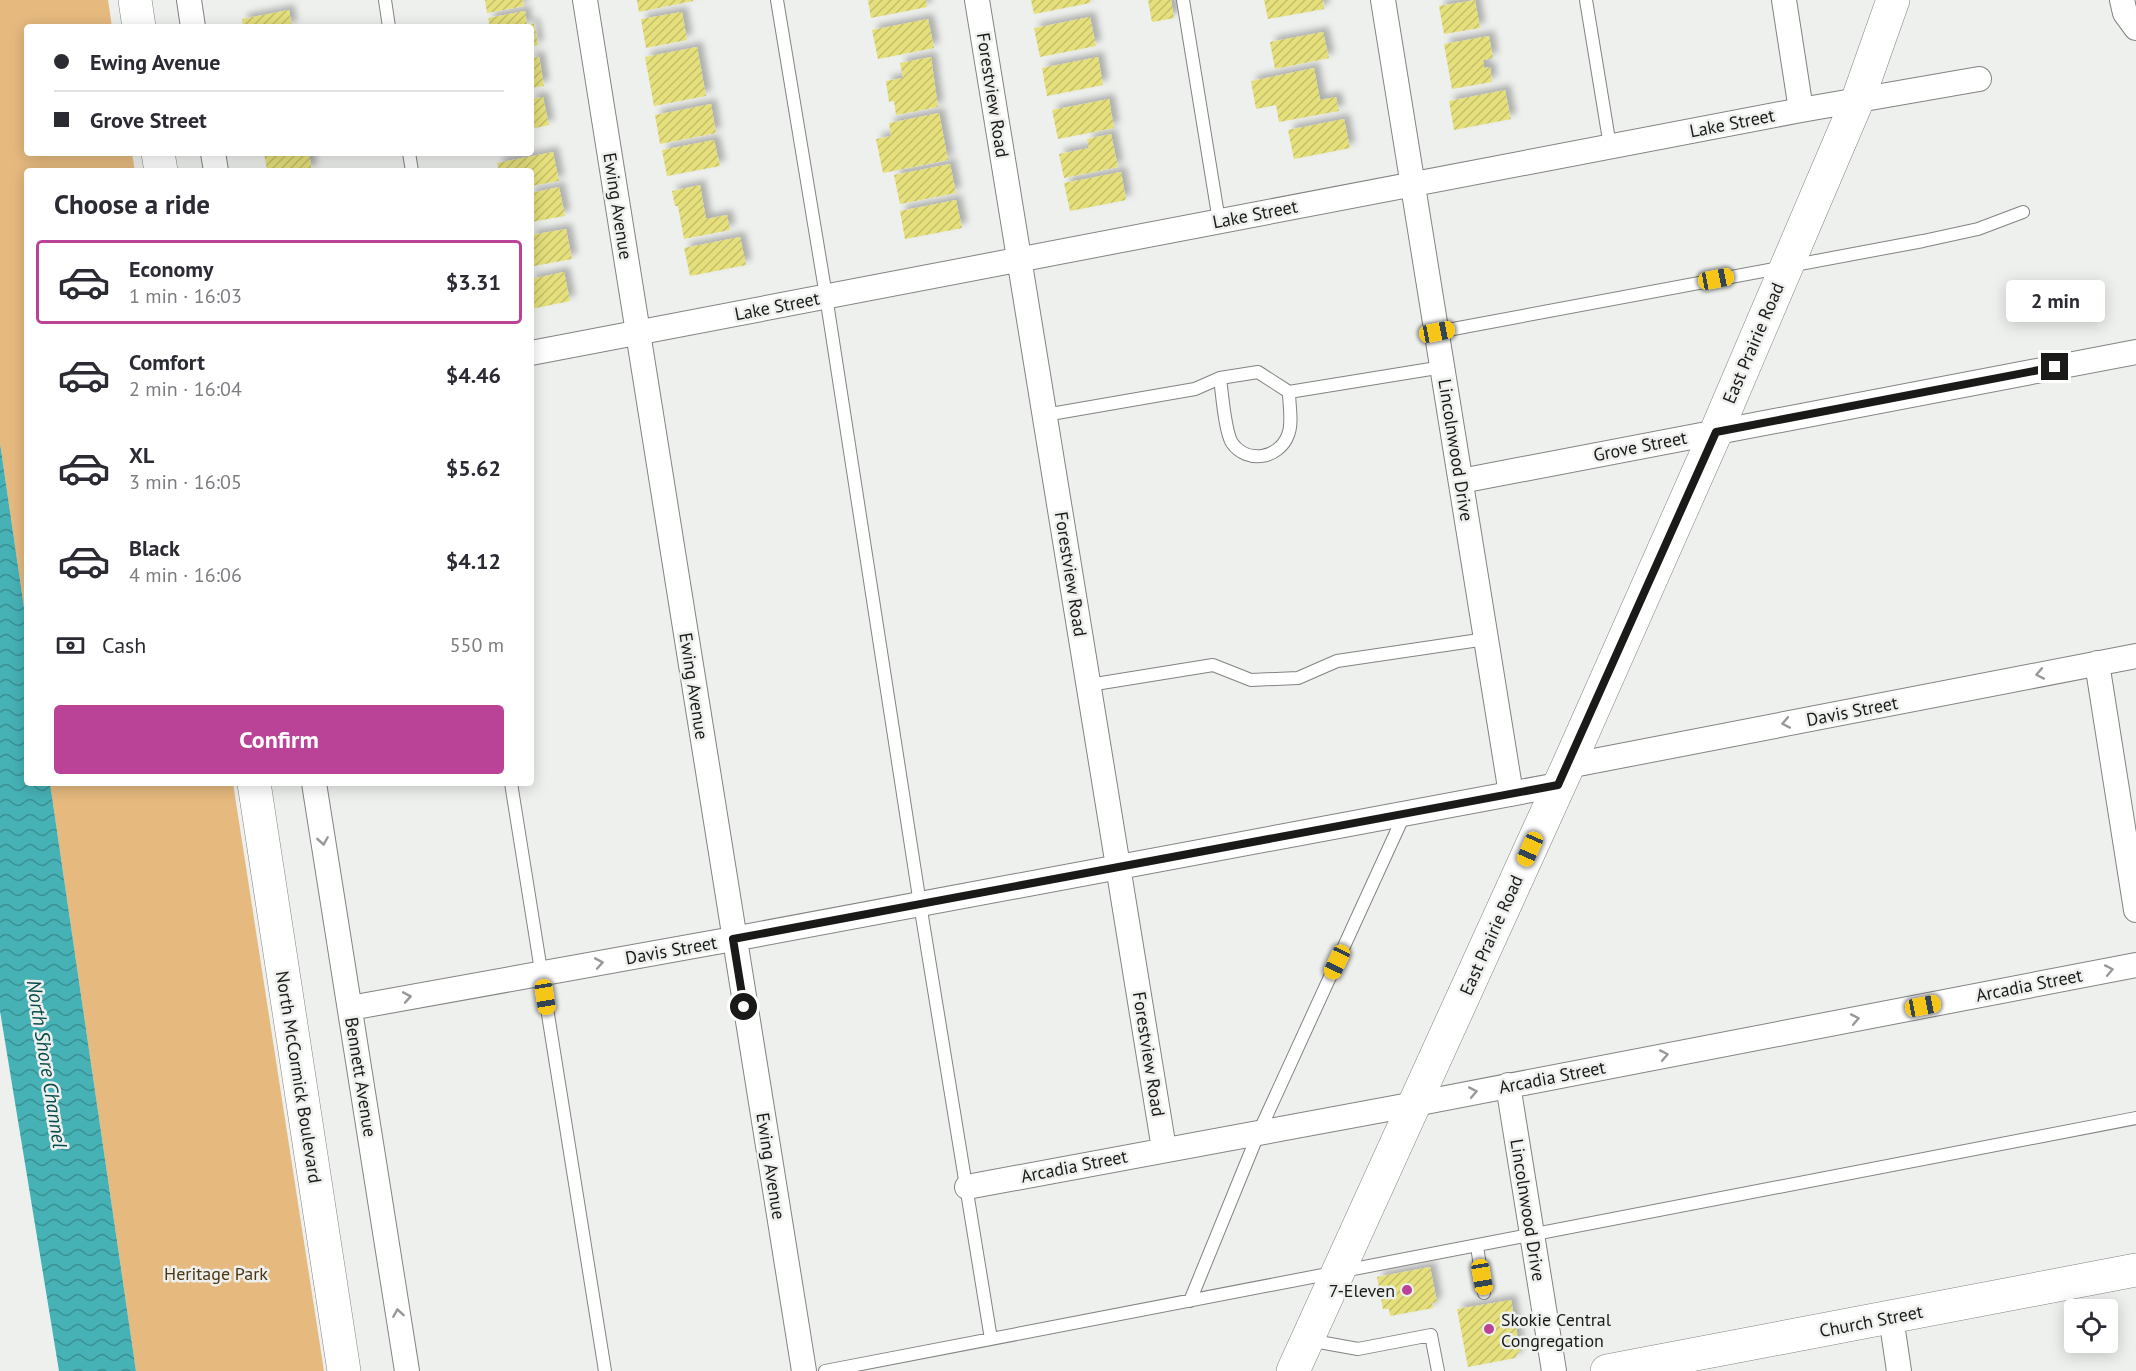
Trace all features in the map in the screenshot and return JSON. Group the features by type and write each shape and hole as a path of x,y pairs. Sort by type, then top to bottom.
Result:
{"street":[{"path":"135,0 139,24"},
{"path":"189,0 193,24"},
{"name":"Ewing Avenue","path":"585,0 733,939 804,1371"},
{"name":"Forestview Road","path":"977,0 1164,1149"},
{"name":"Lincolnwood Drive","path":"1383,0 1511,794"},
{"path":"1784,0 1801,110"},
{"name":"East Prairie Road","path":"1293,1371 1716,432 1858,99 1893,0"},
{"path":"2122,0 2125,13 2136,28"},
{"name":"Lake Street","path":"534,352 1858,99 1978,79"},
{"name":"Grove Street","path":"1461,481 2136,352"},
{"name":"Davis Street","path":"350,1008 1511,794 1563,775 2136,656"},
{"path":"2097,663 2136,910"},
{"name":"North McCormick Boulevard","path":"254,786 344,1371"},
{"name":"Bennett Avenue","path":"314,786 407,1371"},
{"name":"Arcadia Street","path":"967,1187 1415,1104 2136,965"},
{"name":"Lincolnwood Drive","path":"1508,1085 1554,1371"},
{"name":"Church Street","path":"1607,1371 1684,1364 1891,1317 2136,1270"},
{"path":"1891,1317 1899,1371"}],"lane":[{"path":"385,0 389,24"},
{"path":"777,0 991,1339"},
{"path":"1183,0 1219,221"},
{"path":"1586,0 1610,146"},
{"path":"1437,332 1978,229 2023,212"},
{"path":"1045,415 1195,389 1220,378 1258,372 1289,392 1443,367"},
{"path":"1220,378 1231,441 1242,454 1259,457 1271,454 1284,443 1289,432 1289,392"},
{"path":"1089,685 1213,664 1251,680 1298,678 1337,661 1486,639"},
{"path":"511,786 605,1371"},
{"path":"1190,1300 1259,1132 1405,813"},
{"path":"825,1371 2136,1118"},
{"path":"1476,1246 1484,1293"},
{"path":"1307,1340 1358,1349 1431,1335 1438,1371"}],"green space":[{"path":"0,0 108,0 112,24 24,24 24,156 132,156 134,168 24,168 24,607 0,443"},
{"name":"Heritage Park","path":"50,786 233,786 324,1371 136,1371"}],"water":[{"name":"North Shore Channel","path":"0,443 24,607 24,786 50,786 136,1371 59,1371 0,1011"}],"building":[{"path":"485,0 523,0 524,6 487,13"},
{"path":"637,0 693,0 693,1 639,12"},
{"path":"868,0 926,0 927,7 871,18"},
{"path":"1031,0 1090,0 1090,3 1034,14"},
{"path":"1148,0 1171,0 1174,18 1152,22"},
{"path":"1264,0 1323,0 1324,9 1268,19"},
{"path":"1475,0 1480,28 1444,34 1439,6"},
{"path":"289,10 291,24 243,24 242,19"},
{"path":"525,11 527,24 489,24 488,18"},
{"path":"682,12 687,40 646,48 641,19"},
{"path":"1090,17 1096,46 1040,57 1034,28"},
{"path":"928,19 934,48 878,59 872,30"},
{"path":"534,23 538,45 534,46 534,24 530,24"},
{"path":"1323,32 1329,58 1275,69 1270,42"},
{"path":"1489,36 1493,58 1483,60 1484,68 1490,67 1492,82 1452,89 1444,44"},
{"path":"697,47 706,96 654,106 645,57"},
{"path":"539,57 544,86 534,88 534,58"},
{"path":"931,57 938,107 896,115 894,101 889,102 886,81 903,78 900,63"},
{"path":"1098,57 1103,85 1047,96 1042,68"},
{"path":"1314,68 1320,100 1336,97 1339,111 1279,122 1276,105 1256,109 1251,81"},
{"path":"1505,90 1511,119 1454,130 1449,101"},
{"path":"543,97 549,125 534,128 534,98"},
{"path":"1109,99 1114,128 1058,139 1052,110"},
{"path":"711,104 716,133 660,144 655,115"},
{"path":"939,113 948,160 883,173 876,139 891,136 889,123"},
{"path":"1344,119 1350,148 1294,159 1288,130"},
{"path":"1111,134 1118,167 1064,178 1059,154 1089,148 1087,139"},
{"path":"714,140 720,166 667,176 662,150"},
{"path":"553,152 559,181 534,185 534,168 498,168 497,163"},
{"path":"264,156 310,156 312,168 266,168"},
{"path":"950,164 956,193 900,204 894,175"},
{"path":"1121,172 1126,200 1070,211 1064,183"},
{"path":"700,185 706,219 727,215 730,230 684,239 678,206 675,206 672,191"},
{"path":"559,187 565,216 534,221 534,192"},
{"path":"956,200 962,228 905,239 900,211"},
{"path":"566,229 572,259 534,266 534,234"},
{"path":"740,237 746,265 690,276 684,248"},
{"path":"564,272 570,301 534,308 534,278"},
{"name":"7-Eleven","path":"1430,1267 1437,1302 1432,1303 1433,1308 1390,1316 1389,1309 1383,1309 1377,1277"},
{"name":"Skokie Central Congregation","path":"1511,1300 1520,1350 1515,1358 1468,1367 1457,1309"}],"place":[{"name":"7-Eleven","path":"1407,1290"},
{"name":"Skokie Central Congregation","path":"1489,1329"}],"route":[{"path":"744,1007 733,939 1558,785 1716,432 2055,367"}]}
